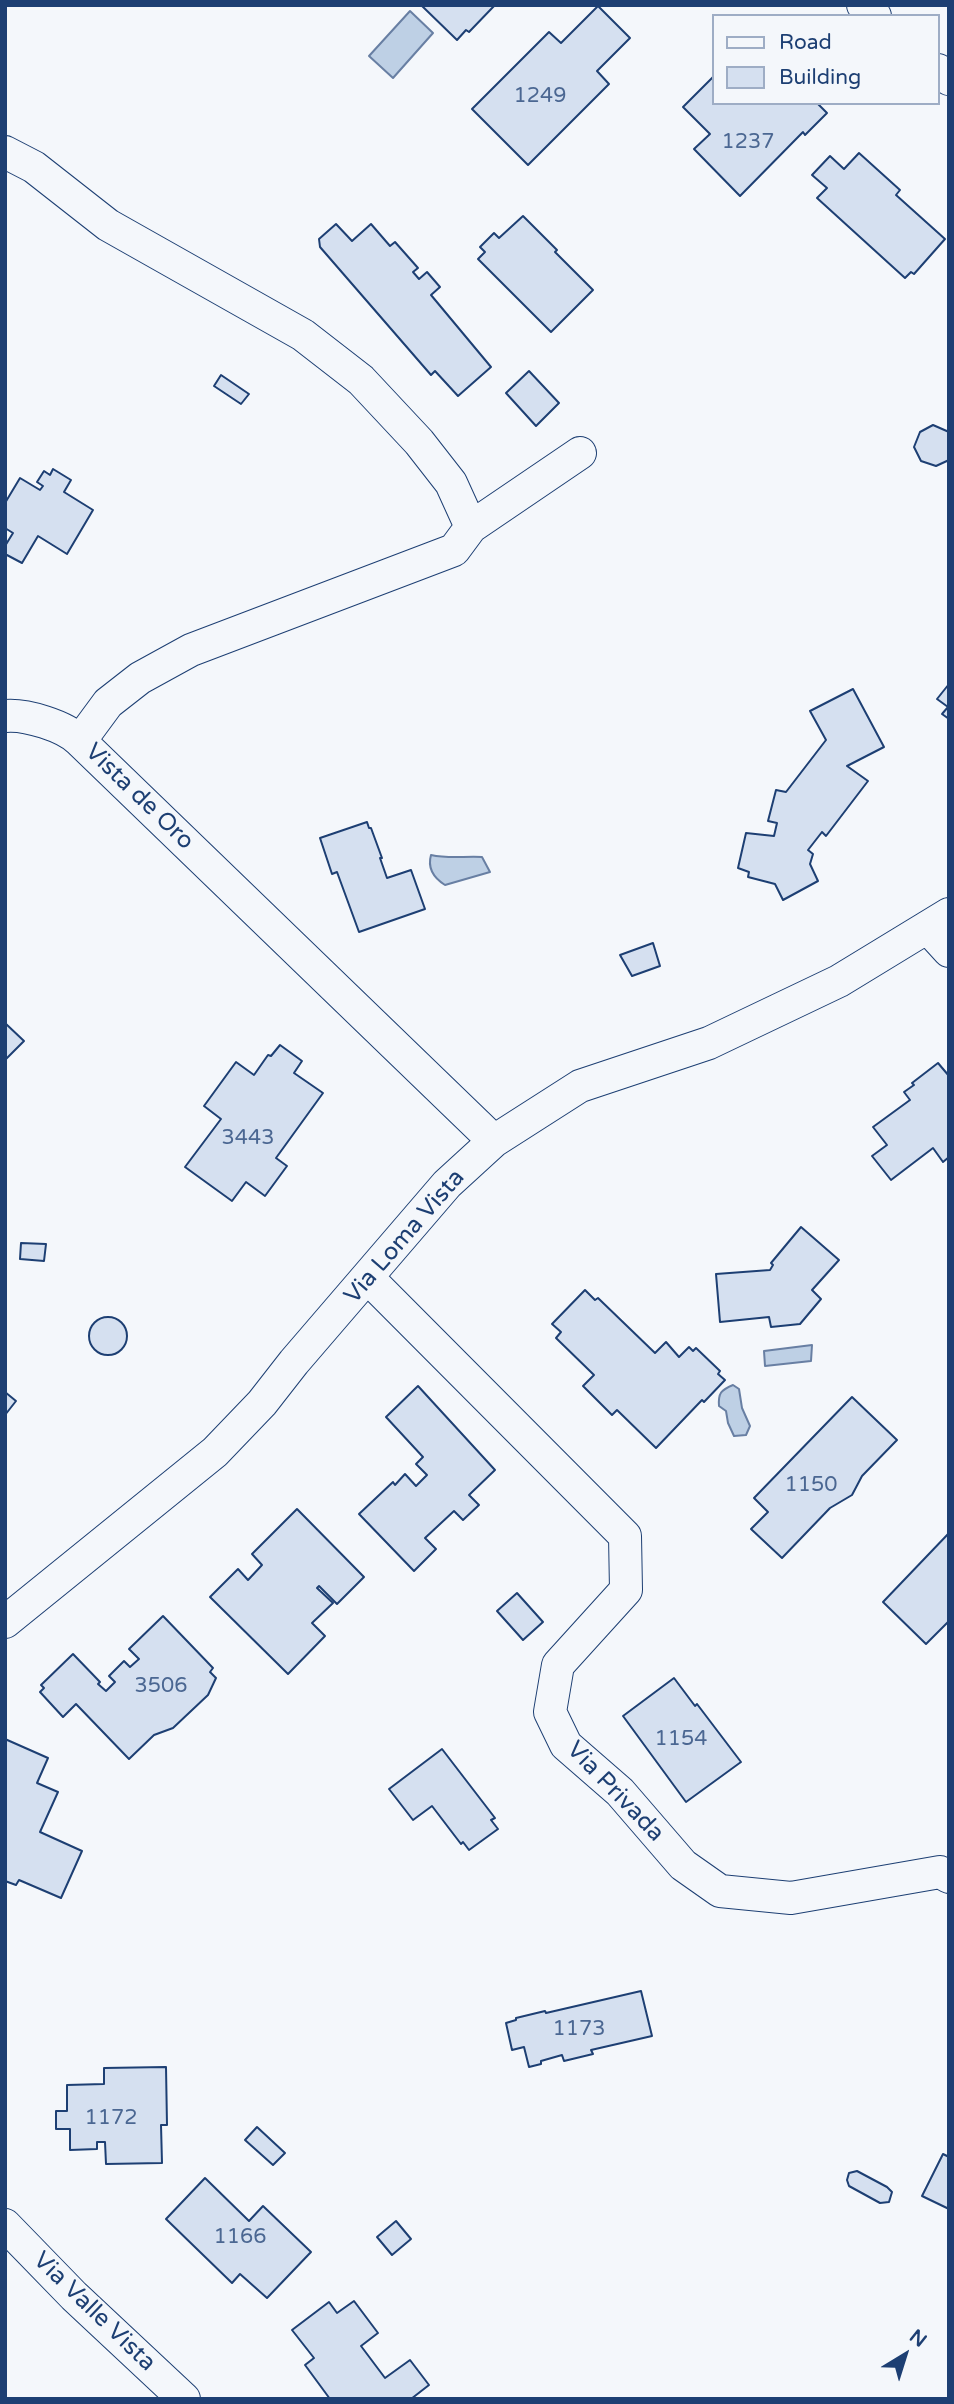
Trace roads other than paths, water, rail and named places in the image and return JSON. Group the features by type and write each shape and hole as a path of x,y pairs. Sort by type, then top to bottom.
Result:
{"street":[{"path":"5,152 34,167 108,225 303,335 361,380 419,442 451,482 471,527"},
{"name":"Vista de Oro","path":"494,1141 80,741 108,703 140,678 181,655 454,550 471,527 580,453"},
{"path":"5,716 21,715 73,734 80,741"},
{"path":"938,921 949,951"},
{"name":"Via Loma Vista","path":"5,1622 215,1452 262,1403 447,1184 494,1141 580,1086 709,1043 839,981 938,921"},
{"name":"Via Privada","path":"368,1278 625,1536 626,1590 558,1665 550,1712 566,1745 620,1792 683,1865 720,1891 791,1898 940,1872 949,1877"},
{"name":"Via Valle Vista","path":"5,2225 74,2296 184,2399"}],"water":[{"path":"410,11 433,33 393,78 369,56"},
{"path":"431,855 482,857 490,872 445,885 432,873"},
{"path":"812,1345 811,1361 765,1366 764,1351"},
{"path":"733,1385 739,1389 742,1408 750,1426 746,1435 734,1436 726,1411 719,1406 721,1392"}]}
